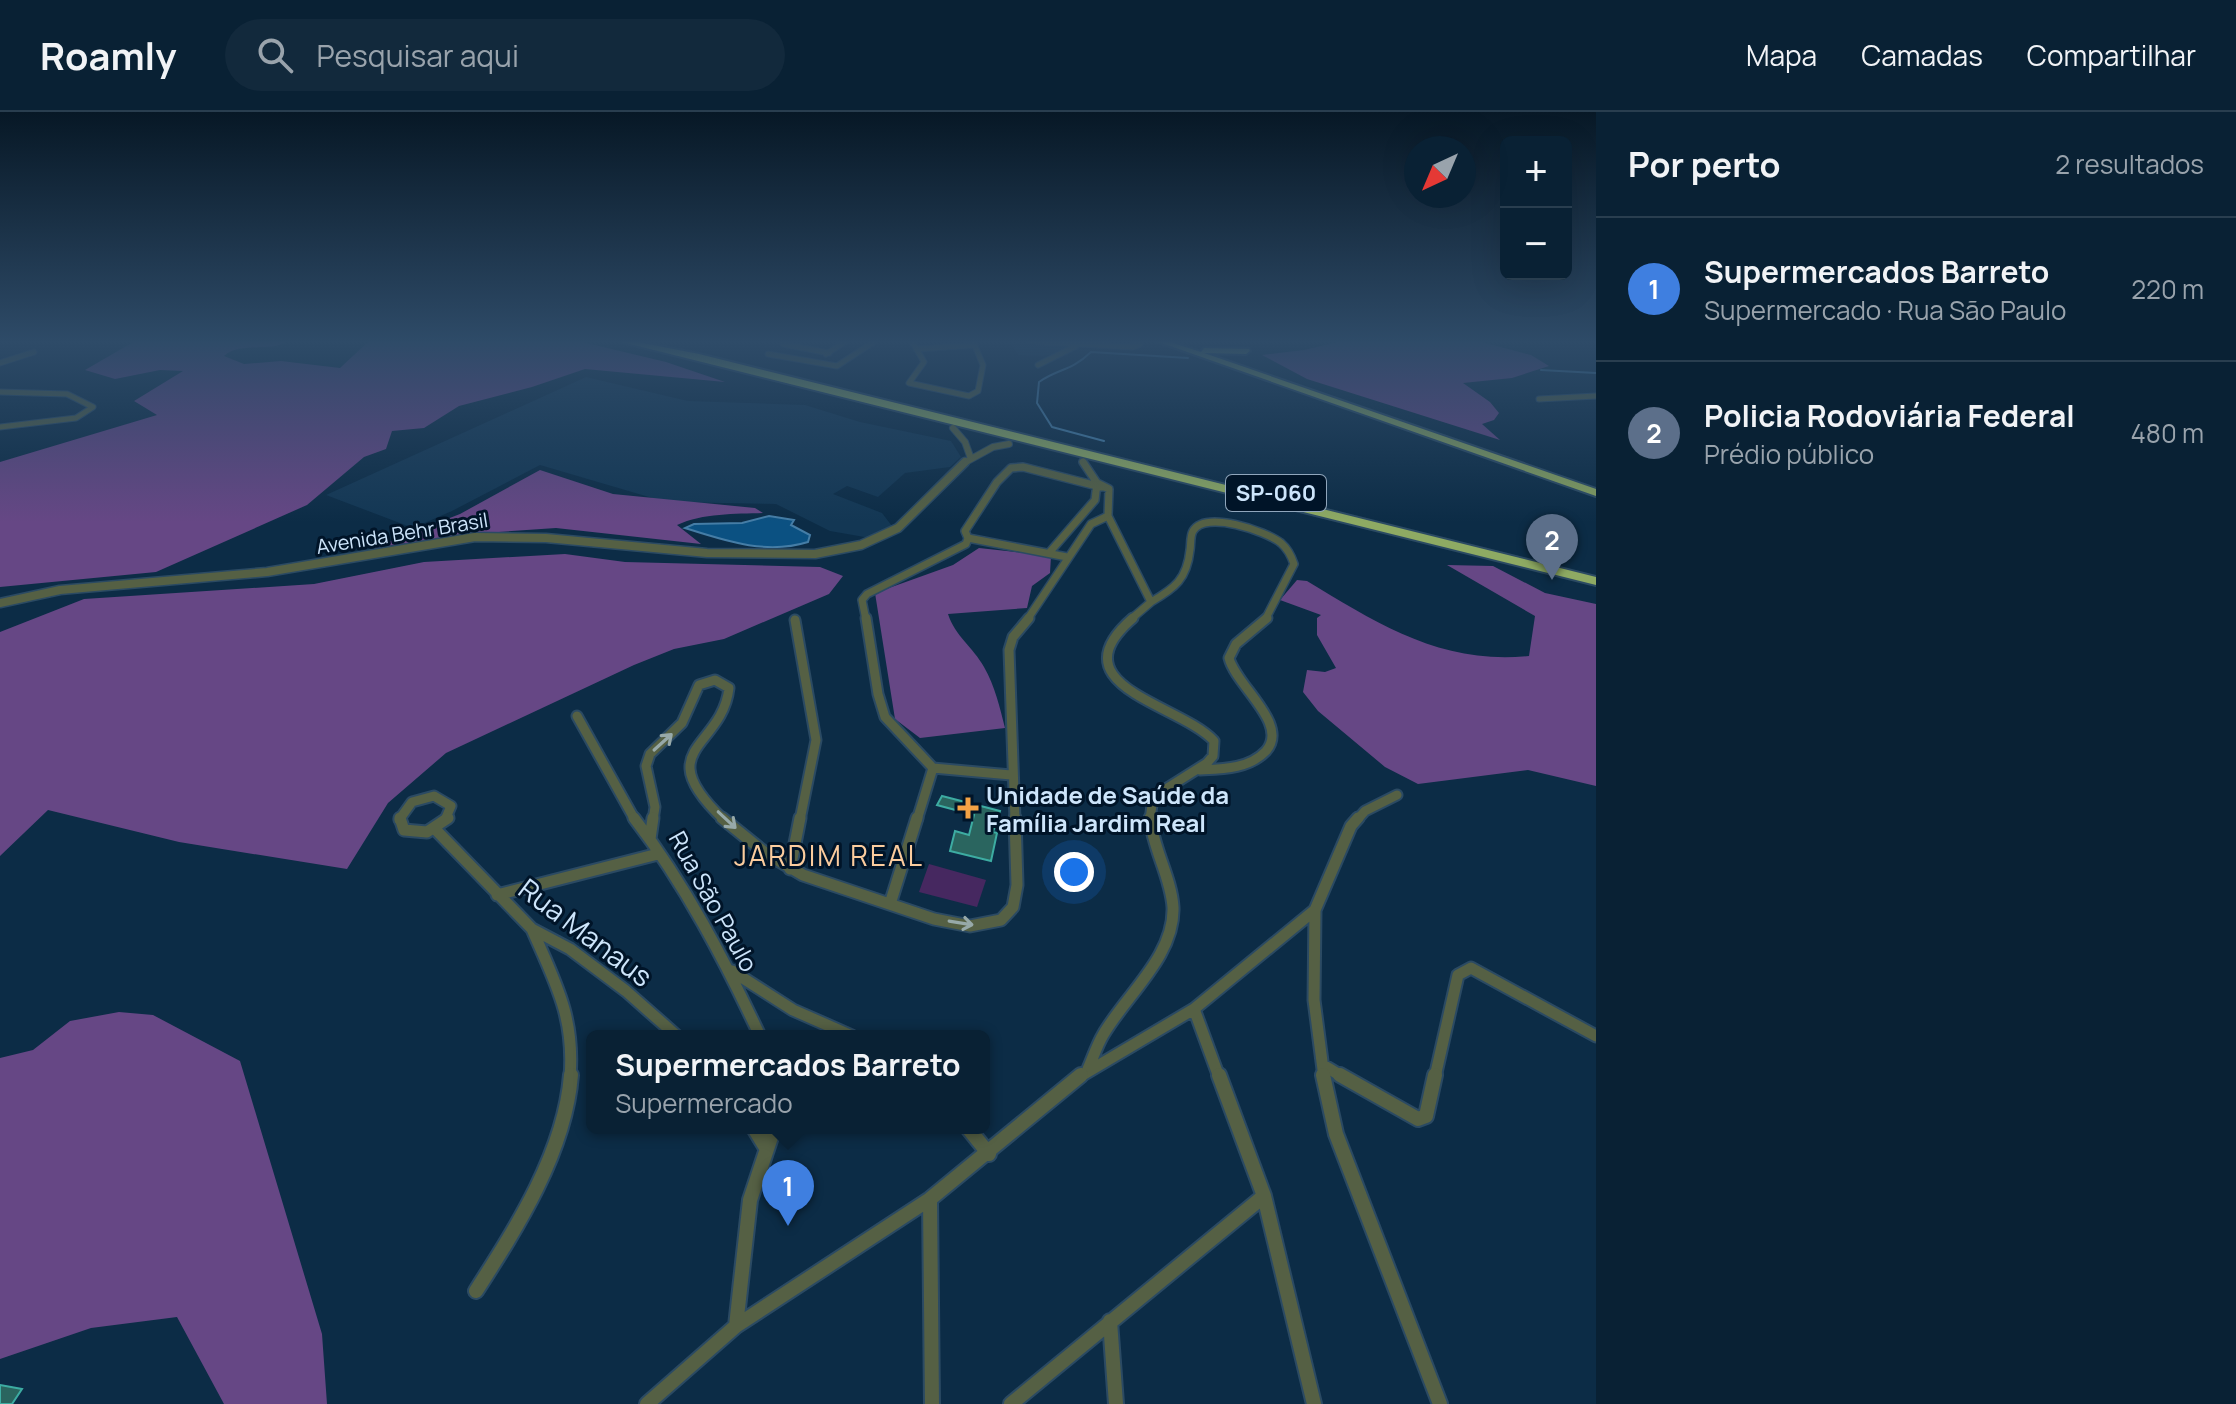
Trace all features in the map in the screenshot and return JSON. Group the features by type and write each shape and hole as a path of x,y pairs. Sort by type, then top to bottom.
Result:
{"highway":[{"path":"869,401 1009,444 1083,462 1175,476"},
{"name":"SP-060","path":"872,401 1596,581"},
{"name":"SP-060","path":"894,401 1596,573"},
{"path":"1336,401 1596,490"},
{"path":"1339,401 1544,475 1596,490"}],"street":[{"path":"0,427 76,418 93,406 83,401"},
{"path":"953,428 965,442 970,456 988,446 1009,444"},
{"name":"Avenida Behr Brasil","path":"0,603 59,588 167,583 281,570 418,545 501,536 760,556 847,548 885,537 898,528 970,456"},
{"path":"1049,553 1095,500 1097,485 1083,462"},
{"path":"1011,775 933,768 891,726 883,713 863,596 878,585 966,544 968,538 965,531 971,519 997,482 1011,468 1023,467 1109,489 1108,516 1151,602"},
{"path":"1084,515 1108,516"},
{"name":"Rua São Paulo","path":"757,1030 729,969 650,839 655,807 646,766 650,754 682,723 699,685 711,680 720,681 729,688 725,710 694,747 690,759 691,776 724,818 761,850 818,882 969,926 992,924 1006,918 1017,896 1009,650 1013,637 1035,611 1091,524 1108,516"},
{"path":"1088,1069 1102,1036 1167,942 1173,927 1175,911 1171,889 1148,828 1153,797 1169,782 1200,770 1228,769 1254,762 1270,749 1273,741 1270,724 1232,669 1230,655 1233,647 1267,618 1294,564 1294,558 1280,541 1218,522 1201,524 1192,532 1190,569 1186,578 1151,602 1113,638 1108,657 1110,667 1123,687 1139,698 1198,723 1207,731 1214,740 1215,753 1200,770"},
{"path":"968,538 1067,557"},
{"path":"790,869 816,740 795,620"},
{"path":"577,716 628,811 650,839"},
{"path":"890,904 933,768"},
{"path":"1397,795 1365,811 1351,826 1315,910 1314,1000 1326,1096 1336,1134 1440,1404"},
{"path":"442,797 451,806 451,812 435,829 418,833 404,830 399,820 400,814 416,799 442,797"},
{"name":"Rua Manaus","path":"435,829 532,929 570,949 626,991 670,1030"},
{"path":"497,895 658,854"},
{"path":"647,1404 736,1326 930,1199 989,1154 1088,1069 1194,1009 1315,910"},
{"path":"476,1291 507,1245 547,1162 569,1081 572,1047 568,1014 532,929"},
{"path":"1323,1065 1418,1119 1426,1116 1458,975 1471,968 1596,1036"},
{"path":"729,969 793,1010 838,1030"},
{"path":"1194,1009 1264,1196 1314,1404"},
{"path":"758,1134 765,1146"},
{"path":"736,1326 744,1219 771,1134"},
{"path":"973,1134 989,1154"},
{"path":"1011,1404 1264,1196"},
{"path":"930,1199 932,1404"},
{"path":"1110,1321 1116,1404"}],"shaded area":[{"path":"134,401 477,401 459,406 424,428 392,431 386,449 364,457 307,505 156,572 0,587 0,462 157,415"},
{"path":"532,401 805,405 860,422 951,441 961,457 950,467 905,473 878,497 847,486 833,494 882,513 892,526 870,538 830,531 776,504 666,502 540,465 413,528 326,495"},
{"path":"1378,401 1489,401 1499,413 1494,420 1482,424 1500,440"},
{"path":"540,470 613,494 755,508 763,513 708,516 677,525 701,544 556,528 469,534 373,548 460,514"},
{"path":"769,516 794,520 791,525 810,535 808,542 761,547 731,542 685,528 694,524 742,523"},
{"path":"979,548 1051,556 1050,573 1032,586 1027,608 948,614 955,629 988,674 1005,728 920,738 895,719 875,593 953,565"},
{"path":"565,554 625,562 820,567 843,576 829,594 724,639 674,649 634,665 446,753 388,803 347,869 179,842 48,810 0,856 0,632 84,599 314,584 424,562"},
{"path":"1447,565 1493,566 1545,593 1596,604 1596,786 1528,770 1418,784 1385,767 1318,711 1303,692 1307,670 1325,672 1336,668 1317,635 1317,618 1321,615 1280,600 1297,580 1307,581 1386,626 1439,648 1497,657 1529,656 1535,616"},
{"path":"929,864 986,880 977,907 919,892"},
{"path":"119,1012 153,1015 240,1061 322,1334 327,1404 224,1404 177,1317 91,1328 0,1359 0,1058 33,1050 70,1021"}],"building":[{"path":"942,796 1000,811 993,832 997,833 991,861 950,851 955,831 969,835 974,815 937,805"},
{"path":"0,1385 22,1389 12,1404 0,1404"}],"waterway":[{"path":"1037,401 1052,427 1104,441"}],"place":[{"name":"Policia Rodoviária Federal","path":"1552,580"},
{"name":"Unidade de Saúde da Família Jardim Real","path":"968,808"},
{"name":"Supermercados Barreto","path":"788,1226"}],"district":[{"name":"JARDIM REAL","path":"829,855"}]}
